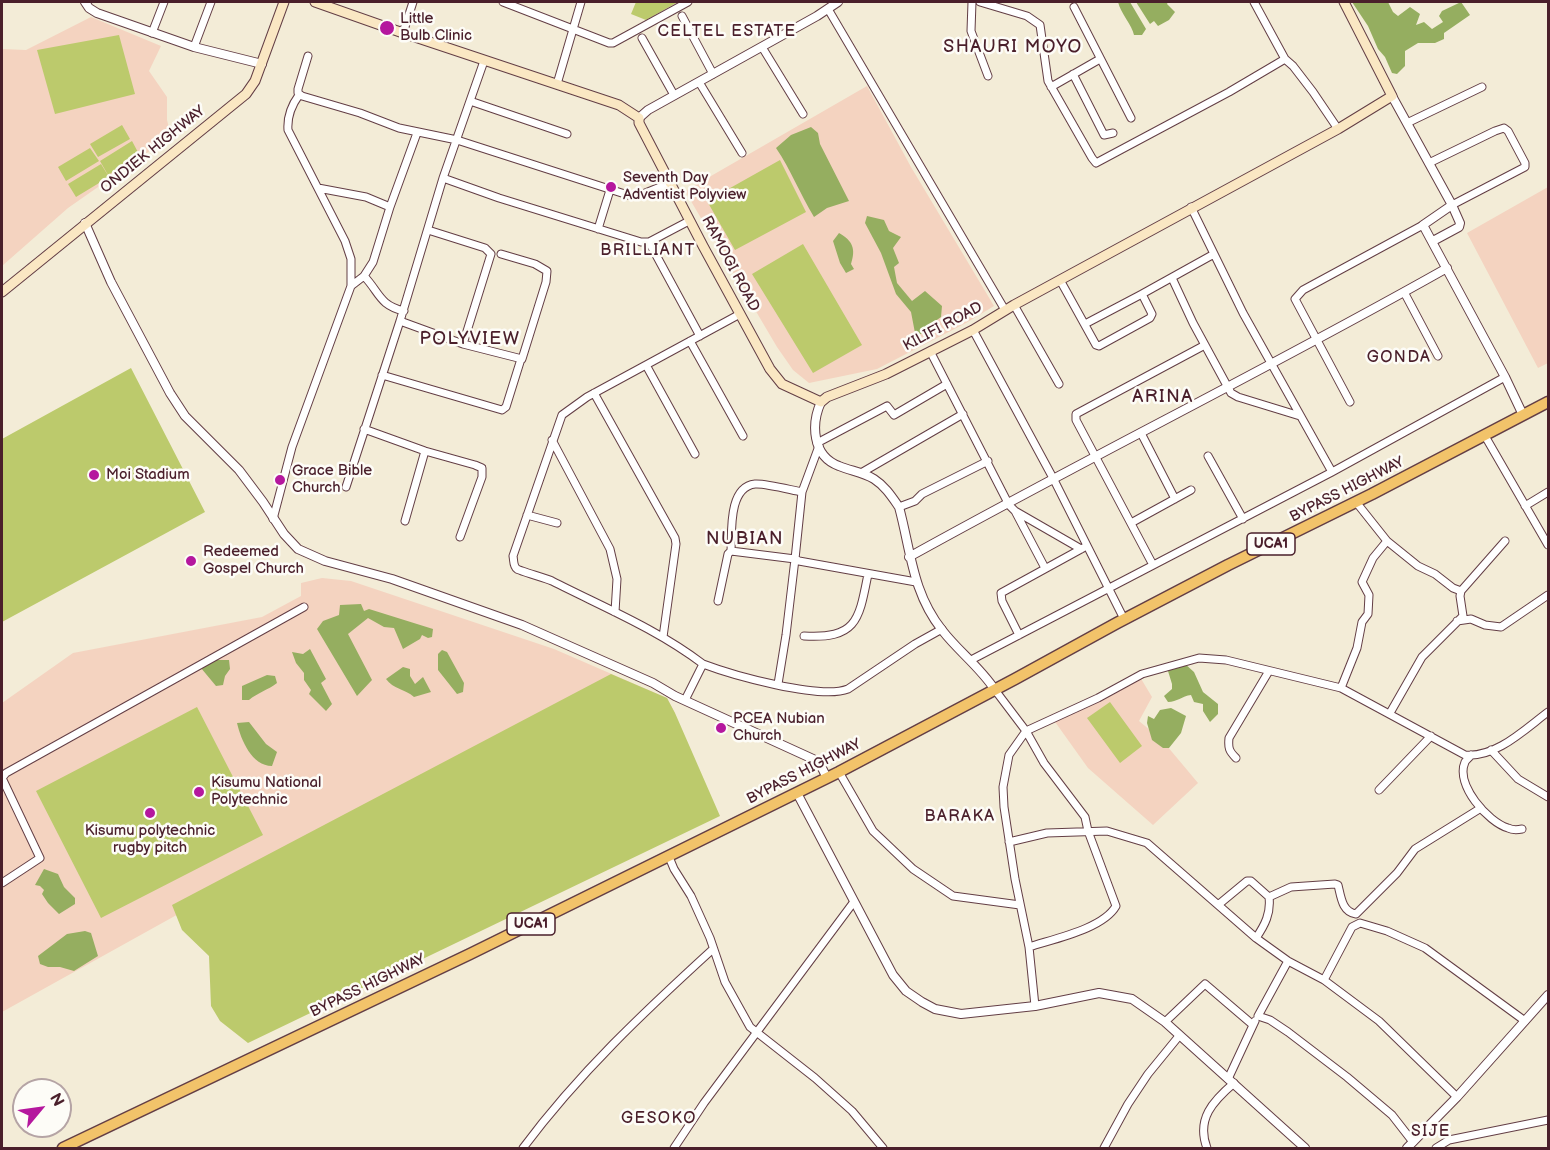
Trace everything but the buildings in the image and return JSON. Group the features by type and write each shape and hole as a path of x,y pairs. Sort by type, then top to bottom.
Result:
{"main road":[{"name":"ONDIEK HIGHWAY","path":"2,292 246,94 255,81 284,2"},
{"path":"315,2 619,105 639,118"},
{"path":"1344,2 1392,96"},
{"name":"KILIFI ROAD","path":"821,402 827,397 886,374 972,330 1191,207 1338,129 1392,96"},
{"name":"RAMOGI ROAD","path":"639,118 639,123 689,221 774,376 782,384 821,402"},
{"name":"BYPASS HIGHWAY","path":"63,1149 669,857 839,772 1228,565 1356,502 1548,402"}],"street":[{"path":"85,2 97,13 152,33 194,47 262,64"},
{"path":"152,33 164,2"},
{"path":"194,47 211,2"},
{"path":"403,33 413,2"},
{"path":"503,2 606,43 613,43 688,2"},
{"path":"557,84 581,2"},
{"path":"639,118 648,110 838,2"},
{"path":"972,2 971,31 988,76"},
{"path":"980,2 1027,16 1040,25 1048,81 1096,163 1229,93 1285,59"},
{"path":"1254,2 1285,59 1313,92 1338,129"},
{"path":"1074,8 1131,118"},
{"path":"828,9 1059,384"},
{"path":"682,16 713,74"},
{"path":"642,38 675,95"},
{"path":"762,47 803,114"},
{"path":"273,519 292,447 351,286 349,251 288,130 287,121 291,108 299,95 298,89 308,56"},
{"path":"1051,87 1100,59"},
{"path":"346,487 404,311 443,178 484,61"},
{"path":"1073,74 1104,135 1113,133"},
{"path":"699,82 742,153"},
{"path":"1407,123 1482,87"},
{"path":"299,95 417,133 457,140 635,197 670,183"},
{"path":"1392,96 1460,223 1459,227 1433,241"},
{"path":"470,101 567,134"},
{"path":"1350,402 1297,304 1295,299 1297,294 1525,167 1526,163 1508,130 1504,128 1429,163"},
{"path":"351,286 364,276 373,262 417,133"},
{"path":"443,178 499,198 649,242 689,221"},
{"path":"318,188 366,198 390,207"},
{"path":"598,228 610,190"},
{"path":"1191,207 1271,364 1332,472"},
{"path":"85,223 111,282 170,393 192,424 239,470 292,543 308,554 325,561 392,579 522,625 653,683 813,759 820,764 827,778"},
{"path":"1423,225 1505,377 1523,416"},
{"path":"428,230 485,248 491,254 463,344"},
{"path":"649,242 700,336"},
{"path":"382,375 502,410 506,407 546,282 547,271 535,264 501,254"},
{"path":"1085,324 1214,254"},
{"path":"909,557 1447,268"},
{"path":"364,276 383,302 392,308 404,311"},
{"path":"1172,278 1227,387 1238,396 1300,416"},
{"path":"1060,280 1095,344 1099,345 1150,318 1152,312 1142,294"},
{"path":"1404,292 1438,356"},
{"path":"740,314 594,393 562,415 513,556 515,567 519,571 542,576 615,612 663,637 703,664 735,676 826,693 845,691 915,644 942,630"},
{"path":"400,321 463,344 521,359"},
{"path":"972,330 1053,478 1084,547 1109,588 1124,620"},
{"path":"690,341 743,436"},
{"path":"1153,565 1076,420 1076,414 1205,345"},
{"path":"930,351 1008,503 1015,511 1045,568"},
{"path":"646,365 695,454"},
{"path":"971,660 1332,472 1505,377"},
{"path":"778,684 786,635 802,492 818,444 887,406 894,415 947,384"},
{"path":"594,393 675,538 663,637"},
{"path":"821,402 816,412 814,431 818,444 828,460 837,466 861,473 885,488 899,507 916,582 942,630 971,660 995,690 1026,731 1044,763 1085,817 1115,903 1114,909 1083,930 1029,947"},
{"path":"861,473 963,414"},
{"path":"364,429 482,468 482,477 460,537"},
{"path":"1141,433 1175,499"},
{"path":"1485,436 1548,545"},
{"path":"552,440 610,549 617,579 615,612"},
{"path":"405,521 425,451"},
{"path":"1208,456 1243,519"},
{"path":"899,507 988,461"},
{"path":"718,601 728,554 731,550 734,501 744,490 754,484 802,492"},
{"path":"1131,523 1191,490"},
{"path":"1525,506 1548,492"},
{"path":"1356,502 1387,541 1418,566 1461,591"},
{"path":"1015,511 1084,547"},
{"path":"527,515 557,523"},
{"path":"1341,688 1357,648 1362,622 1368,614 1369,595 1362,582 1372,558 1387,541"},
{"path":"1390,712 1422,657 1463,616 1461,591 1505,541"},
{"path":"1019,635 1002,601 1001,593 1084,547"},
{"path":"731,550 795,559 916,582"},
{"path":"804,636 828,637 851,626 861,610 868,574"},
{"path":"1457,621 1471,619 1485,625 1501,627 1548,595"},
{"path":"2,883 40,858 2,778 6,773 303,607"},
{"path":"1035,1006 1029,947 1004,807 1005,769 1009,755 1026,731 1098,698 1142,674 1199,658 1226,660 1341,688 1390,712 1466,755 1491,750 1507,742 1548,712"},
{"path":"685,700 703,664"},
{"path":"1236,758 1229,752 1229,738 1269,671"},
{"path":"1379,790 1431,736"},
{"path":"1491,750 1518,779 1548,797"},
{"path":"1471,755 1465,763 1468,790 1481,808 1505,828 1522,829"},
{"path":"839,772 873,831 914,869 953,896 1020,905"},
{"path":"797,793 893,975 906,991 936,1009 962,1014 1035,1006 1099,993 1132,999 1164,1022 1305,1149"},
{"path":"1269,897 1291,887 1335,884 1338,885 1346,909 1356,914 1397,873 1415,849 1481,808"},
{"path":"1009,842 1047,833 1113,831 1147,843 1256,938 1288,961 1324,980 1379,1021 1457,1097"},
{"path":"669,857 691,896 725,982 750,1027 815,1078 852,1111 883,1149"},
{"path":"1218,905 1249,881 1269,897"},
{"path":"1256,938 1269,913 1269,897"},
{"path":"674,1149 704,1103 854,903"},
{"path":"1324,980 1352,927 1360,923 1387,930 1425,948 1525,1021"},
{"path":"523,1149 559,1102 609,1046 713,949"},
{"path":"1207,1149 1204,1142 1204,1127 1209,1109 1231,1081 1253,1025 1288,961"},
{"path":"1164,1022 1205,984 1253,1025"},
{"path":"1258,1016 1270,1020 1288,1032 1347,1077 1392,1115 1412,1146 1548,995"},
{"path":"1104,1149 1128,1104 1148,1074 1179,1036"},
{"path":"1436,1149 1449,1140 1548,1120"}],"shaded area":[{"path":"91,17 161,46 149,71 167,97 167,120 171,136 68,208 2,266 2,49 26,50"},
{"path":"867,86 911,167 994,306 877,369 809,383 793,370 777,347 685,191"},
{"path":"1548,187 1548,363 1538,368 1467,233"},
{"name":"Kisumu National Polytechnic","path":"322,578 351,581 554,649 667,698 675,713 236,882 2,1012 2,703 73,653 262,617 301,596 301,583"},
{"path":"1140,677 1152,697 1139,721 1162,740 1198,783 1153,825 1088,768 1053,719"}],"green space":[{"path":"636,2 678,2 646,20 631,14"},
{"path":"1118,2 1130,2 1146,29 1142,35 1134,35"},
{"path":"1136,2 1168,2 1167,4 1175,12 1169,20 1158,26 1154,21 1150,24"},
{"path":"1352,2 1388,2 1398,16 1410,7 1420,14 1416,25 1424,22 1432,29 1443,22 1439,16 1442,11 1461,2 1470,15 1444,33 1444,39 1435,43 1418,43 1405,51 1405,66 1397,74 1392,73 1368,26"},
{"path":"119,35 135,94 55,114 37,50"},
{"path":"122,125 130,139 98,157 90,144"},
{"path":"811,127 818,133 820,144 849,201 827,208 814,217 776,148 791,135"},
{"path":"132,141 140,156 108,175 100,161"},
{"path":"90,148 99,161 66,181 58,167"},
{"path":"780,160 806,212 735,250 707,201"},
{"path":"101,164 109,177 76,197 68,184"},
{"path":"867,216 884,220 889,231 901,237 893,248 899,263 894,267 897,283 912,301 925,291 942,306 941,317 921,334 915,333 911,312 896,294 881,253 865,223"},
{"path":"839,233 850,242 853,250 851,264 854,269 846,273 833,241"},
{"path":"803,244 862,345 813,373 752,274"},
{"name":"Moi Stadium","path":"131,368 205,512 2,622 2,439"},
{"path":"361,604 364,611 369,609 433,629 432,637 422,635 420,639 403,649 394,628 384,627 368,618 348,634 372,680 357,696 317,629 323,621 339,615 340,605"},
{"path":"310,649 326,679 321,683 332,704 326,711 309,694 311,690 292,652 303,654"},
{"path":"442,650 447,652 464,683 463,692 457,694 438,670 438,654"},
{"path":"213,660 229,660 230,669 223,685 216,686 201,668"},
{"path":"1184,663 1194,672 1203,692 1218,704 1218,714 1210,722 1203,711 1203,704 1194,702 1191,695 1168,702 1164,696 1172,689 1168,671 1175,665"},
{"path":"403,667 410,669 410,676 415,684 423,677 431,692 414,697 386,679"},
{"path":"611,674 667,698 720,816 248,1043 220,1021 211,1006 209,956 182,930 172,905"},
{"path":"267,675 275,676 277,683 249,700 242,700 242,686"},
{"path":"1110,702 1142,746 1120,763 1087,718"},
{"name":"Kisumu polytechnic rugby pitch","path":"197,707 263,835 101,918 36,791"},
{"path":"1171,708 1186,716 1181,733 1169,748 1163,748 1152,740 1147,723 1148,716 1154,719 1160,710"},
{"path":"249,722 266,744 277,752 272,766 265,765 253,757 241,737 237,723"},
{"path":"44,869 58,874 64,887 75,898 75,904 59,914 42,894 44,890 35,885"},
{"path":"85,931 91,933 98,956 74,971 40,964 38,956 67,934"}],"place":[{"name":"Little Bulb Clinic","path":"387,28"},
{"name":"Seventh Day Adventist Polyview","path":"611,187"},
{"name":"Moi Stadium","path":"94,475"},
{"name":"Grace Bible Church","path":"280,480"},
{"name":"Redeemed Gospel Church","path":"191,561"},
{"name":"PCEA Nubian Church","path":"721,728"},
{"name":"Kisumu National Polytechnic","path":"199,792"},
{"name":"Kisumu polytechnic rugby pitch","path":"150,813"}],"district":[{"name":"CELTEL ESTATE","path":"727,32"},
{"name":"SHAURI MOYO","path":"1013,47"},
{"name":"BRILLIANT","path":"648,251"},
{"name":"POLYVIEW","path":"470,339"},
{"name":"GONDA","path":"1399,358"},
{"name":"ARINA","path":"1163,397"},
{"name":"NUBIAN","path":"745,539"},
{"name":"BARAKA","path":"960,817"},
{"name":"GESOKO","path":"659,1119"},
{"name":"SIJE","path":"1431,1132"}]}
